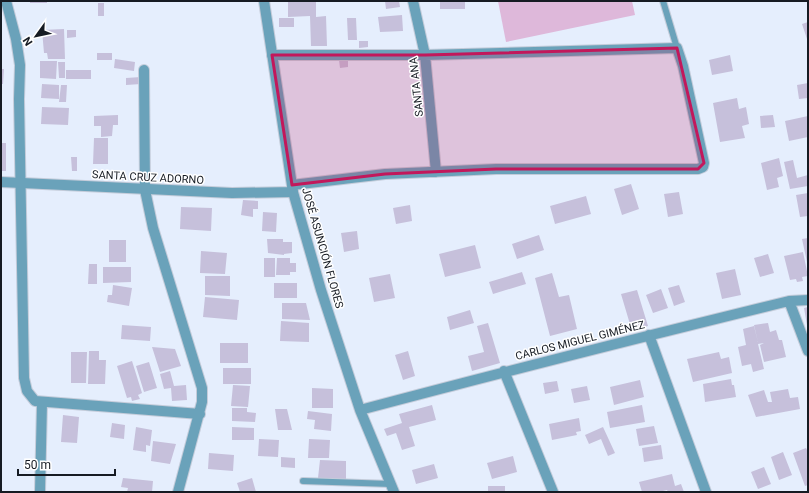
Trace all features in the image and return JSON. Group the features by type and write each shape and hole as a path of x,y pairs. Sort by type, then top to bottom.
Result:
{"street":[{"path":"6,1 16,39 20,65 19,99 24,378 27,391 35,401 42,402 200,414"},
{"name":"JOSÉ ASUNCIÓN FLORES","path":"264,1 293,189 321,290 360,410 392,488"},
{"name":"SANTA ANA","path":"413,1 425,55 436,172"},
{"path":"272,55 425,55 677,48"},
{"name":"SANTA CRUZ ADORNO","path":"1,182 232,193 293,189 385,174 496,169 698,169 703,167 704,163 683,66 677,48"},
{"path":"144,70 145,190 153,228 202,388 200,414 178,492"},
{"name":"CARLOS MIGUEL GIMÉNEZ","path":"360,410 649,335 789,301 808,300"},
{"path":"789,301 808,351"},
{"path":"649,335 706,492"},
{"path":"504,372 553,492"},
{"path":"40,492 42,402"}],"lane":[{"path":"663,1 677,48"},
{"path":"303,481 392,488"}],"highlighted area":[{"path":"677,48 704,163 698,169 496,169 385,174 292,185 272,55 425,55"}],"shaded area":[{"path":"498,1 632,1 635,15 506,42"}],"building":[{"path":"30,1 47,1 47,3 30,3"},
{"path":"288,1 316,1 316,17 326,16 327,46 311,46 310,16 288,17"},
{"path":"385,1 399,1 400,7 386,9"},
{"path":"440,1 465,1 465,9 440,9"},
{"path":"98,3 104,3 104,16 98,16"},
{"path":"402,15 403,31 380,32 378,17"},
{"path":"279,18 294,18 294,27 279,27"},
{"path":"347,18 356,18 357,40 348,40"},
{"path":"808,22 808,42 802,24"},
{"path":"64,29 65,59 48,59 47,53 44,53 42,30"},
{"path":"67,30 76,30 76,37 67,38"},
{"path":"359,41 368,41 368,47 359,48"},
{"path":"97,53 112,53 112,60 97,60"},
{"path":"730,55 733,71 712,75 709,60"},
{"path":"115,59 135,62 134,71 114,68"},
{"path":"339,60 348,60 348,67 340,68"},
{"path":"40,61 57,61 56,79 40,78"},
{"path":"58,62 65,62 65,78 59,78"},
{"path":"1,69 4,69 3,84 1,84"},
{"path":"66,70 91,70 91,79 66,79"},
{"path":"141,77 141,84 126,85 126,78"},
{"path":"808,83 808,98 799,99 797,85"},
{"path":"42,84 59,85 59,99 41,98"},
{"path":"61,85 67,85 66,102 59,102"},
{"path":"737,98 739,109 746,107 749,124 742,126 745,138 720,142 713,103"},
{"path":"42,107 69,108 68,125 41,124"},
{"path":"118,115 118,125 113,125 112,136 101,137 101,126 94,126 94,116"},
{"path":"773,115 775,127 761,128 760,116"},
{"path":"808,116 808,137 789,141 785,121"},
{"path":"94,138 108,138 108,164 93,164"},
{"path":"1,143 6,143 6,171 1,171"},
{"path":"71,157 77,157 77,171 72,171"},
{"path":"779,158 783,176 777,178 779,187 767,190 761,163"},
{"path":"793,160 797,178 808,175 808,186 790,189 784,162"},
{"path":"631,184 639,209 622,215 614,189"},
{"path":"679,192 683,214 668,217 664,194"},
{"path":"808,193 808,216 800,217 796,195"},
{"path":"586,196 591,214 555,224 550,206"},
{"path":"243,200 258,201 258,209 253,209 253,217 241,215"},
{"path":"410,205 412,221 396,224 393,208"},
{"path":"181,207 212,208 211,231 180,229"},
{"path":"263,212 277,213 276,232 262,231"},
{"path":"357,231 359,249 344,252 341,233"},
{"path":"539,235 544,250 517,259 512,244"},
{"path":"808,238 808,262 807,262 802,239"},
{"path":"267,239 283,239 283,242 292,242 292,253 284,255 268,253"},
{"path":"109,240 126,240 126,262 109,262"},
{"path":"475,245 481,268 445,277 439,254"},
{"path":"201,251 227,253 225,274 200,273"},
{"path":"803,252 808,276 802,277 803,281 797,282 796,279 790,280 784,256"},
{"path":"768,254 774,273 760,277 754,258"},
{"path":"264,258 275,258 275,277 264,277"},
{"path":"277,258 290,258 290,263 296,263 296,272 290,272 290,275 276,275"},
{"path":"89,264 97,264 97,284 88,284"},
{"path":"103,267 131,267 131,282 103,283"},
{"path":"735,269 741,295 722,299 716,273"},
{"path":"522,272 526,284 493,294 489,282"},
{"path":"552,273 559,297 569,295 577,329 550,336 535,278"},
{"path":"390,274 395,298 374,302 369,278"},
{"path":"205,276 230,276 230,296 205,295"},
{"path":"274,283 297,283 297,298 274,298"},
{"path":"113,285 132,288 129,306 107,302 108,295 112,295"},
{"path":"679,285 685,302 674,306 668,288"},
{"path":"661,289 668,308 653,313 646,295"},
{"path":"637,290 648,326 632,331 621,294"},
{"path":"205,297 239,300 237,320 203,317"},
{"path":"282,303 306,303 310,320 282,319"},
{"path":"808,307 808,325 807,325 804,308"},
{"path":"470,310 474,323 450,330 447,317"},
{"path":"281,321 309,323 309,342 280,341"},
{"path":"488,323 500,363 472,371 468,356 484,352 477,326"},
{"path":"768,323 770,332 776,330 779,340 782,340 786,357 764,362 760,345 764,343 758,344 764,369 753,372 751,364 742,366 738,347 746,345 743,329 754,326 758,342 754,325"},
{"path":"122,325 151,327 150,341 121,339"},
{"path":"220,343 248,343 248,363 220,363"},
{"path":"152,347 175,349 181,366 160,372"},
{"path":"89,351 99,351 99,360 106,360 105,384 88,384"},
{"path":"408,351 415,376 403,380 395,355"},
{"path":"71,352 87,352 86,383 71,383"},
{"path":"719,352 721,359 729,357 732,373 693,382 687,359"},
{"path":"132,361 142,393 138,395 140,399 132,401 131,397 127,398 117,366"},
{"path":"149,362 157,388 144,392 136,366"},
{"path":"223,368 251,368 251,384 223,384"},
{"path":"170,371 174,386 186,385 187,400 172,401 171,388 164,389 160,374"},
{"path":"731,379 732,385 734,385 736,397 705,402 703,384"},
{"path":"640,380 644,397 614,405 610,387"},
{"path":"557,381 559,391 545,394 543,383"},
{"path":"233,385 250,386 248,407 231,406"},
{"path":"587,386 590,400 574,403 571,389"},
{"path":"312,388 333,389 333,408 312,408"},
{"path":"788,389 790,398 798,397 800,409 756,417 748,395 764,390 768,402 772,402 770,392"},
{"path":"432,405 436,420 409,427 415,446 402,450 396,433 387,436 384,429 402,423 399,414"},
{"path":"642,405 645,422 610,428 607,412"},
{"path":"232,408 247,408 247,412 256,413 255,422 232,421"},
{"path":"275,409 287,409 292,430 278,430"},
{"path":"308,411 332,414 331,431 314,429 315,420 307,419"},
{"path":"63,415 79,417 77,443 61,442"},
{"path":"579,418 581,431 576,432 577,435 552,440 549,424"},
{"path":"112,423 125,425 124,439 110,437"},
{"path":"654,426 658,443 639,446 636,429"},
{"path":"136,427 152,430 150,446 146,445 146,452 133,450"},
{"path":"232,427 254,428 254,440 232,440"},
{"path":"603,427 615,453 608,456 601,439 589,444 585,435"},
{"path":"259,439 279,440 278,457 258,456"},
{"path":"309,439 330,440 329,458 308,458"},
{"path":"153,441 176,444 170,464 151,461"},
{"path":"661,445 663,459 644,462 642,448"},
{"path":"806,448 808,452 808,485 805,486 793,453"},
{"path":"783,452 792,475 779,480 771,457"},
{"path":"209,453 234,455 233,471 208,469"},
{"path":"513,456 517,472 492,479 487,463"},
{"path":"281,457 295,458 295,468 281,467"},
{"path":"320,460 346,461 346,480 318,478"},
{"path":"434,464 438,478 416,484 412,470"},
{"path":"764,467 771,484 758,489 751,472"},
{"path":"672,474 675,486 681,484 684,492 668,492 667,490 659,492 642,492 639,482"},
{"path":"123,478 153,481 152,492 127,492 128,488 121,487"},
{"path":"252,478 256,492 240,492 237,483"},
{"path":"488,486 505,486 505,492 488,492"}]}
